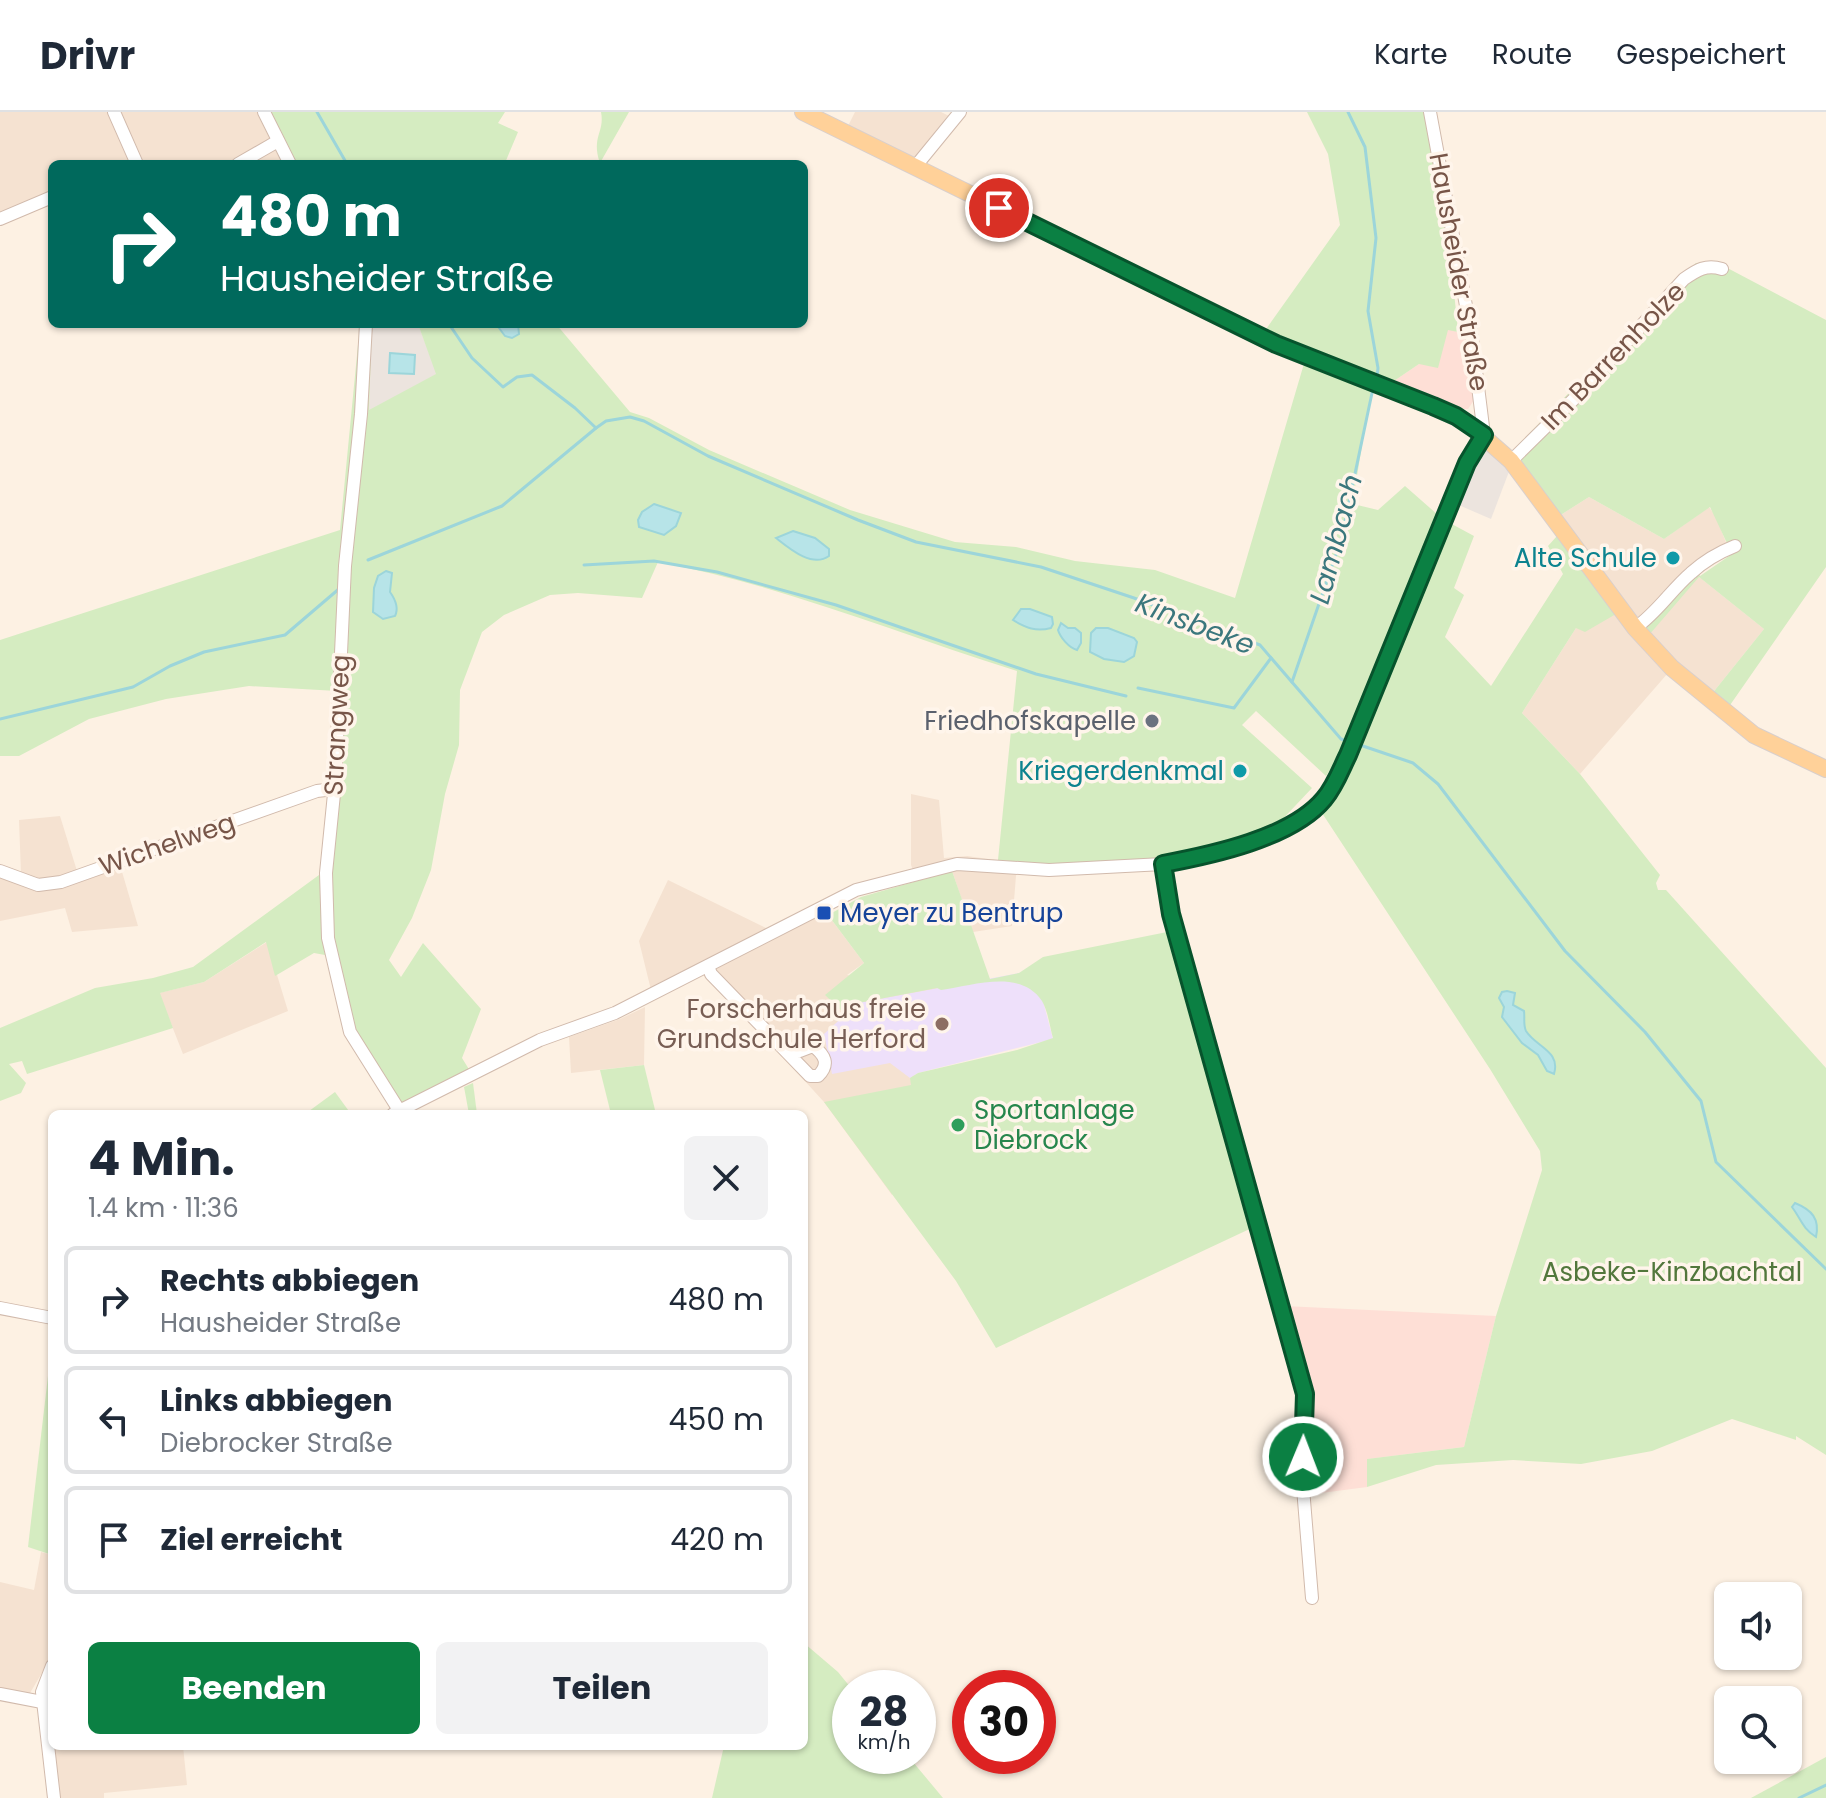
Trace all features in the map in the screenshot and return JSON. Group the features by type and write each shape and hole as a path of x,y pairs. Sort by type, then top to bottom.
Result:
{"main road":[{"path":"803,112 1276,344 1456,416 1484,435 1511,461 1635,628 1672,668 1733,721 1770,745 1826,769"}],"street":[{"path":"114,112 134,160"},
{"path":"264,112 288,160"},
{"path":"915,167 960,112"},
{"name":"Hausheider Straße","path":"1430,112 1472,338 1484,435"},
{"path":"245,160 278,141"},
{"path":"0,219 48,199"},
{"name":"Im Barrenholze","path":"1511,461 1577,396 1684,279 1705,267 1722,269"},
{"name":"Strangweg","path":"366,328 361,414 345,566 334,789 326,873 328,938 350,1032 395,1110"},
{"path":"400,1110 540,1040 615,1013 856,890 939,867 970,863 1049,870 1163,864 1232,847 1293,823 1326,797 1348,755 1452,497 1484,435"},
{"path":"1635,628 1691,573 1722,551 1735,546"},
{"name":"Wichelweg","path":"0,871 38,885 61,882 317,791 334,789"},
{"path":"1163,864 1171,914 1305,1394 1303,1488 1312,1598"},
{"path":"708,966 711,974 787,1052"},
{"path":"0,1308 48,1317"},
{"path":"48,1674 43,1685 42,1702 54,1798"},
{"path":"0,1694 42,1702"}],"shaded area":[{"path":"0,112 262,112 286,160 48,160 48,206 0,226"},
{"path":"855,112 941,112 951,117 916,160 848,126"},
{"path":"372,328 420,328 437,374 369,411"},
{"path":"1448,329 1469,339 1474,400 1468,409 1460,409 1391,383 1419,364"},
{"path":"1486,444 1510,469 1491,519 1454,503 1468,468"},
{"path":"1589,497 1664,539 1709,507 1716,517 1727,545 1699,572 1699,577 1764,629 1711,695 1642,628 1559,516"},
{"path":"1611,609 1668,673 1580,774 1522,713 1576,628"},
{"path":"911,794 939,800 944,858 967,856 1017,863 1012,926 973,932 952,871 917,880 911,865"},
{"path":"60,816 77,871 120,865 138,926 72,932 65,908 0,921 0,867 21,874 19,820"},
{"path":"668,880 768,929 821,901 864,963 847,975 937,988 912,1084 892,1195 824,1102 700,966 651,990 639,941"},
{"path":"267,942 288,1011 183,1054 159,993 204,982"},
{"name":"Forscherhaus freie Grundschule Herford","path":"1035,970 1053,1039 918,1073 910,1078 890,1063 832,1074 824,1034 858,1003"},
{"path":"645,1007 644,1065 571,1073 569,1037"},
{"path":"1284,1306 1496,1316 1464,1447 1368,1459 1367,1487 1306,1495 1309,1401"},
{"path":"41,1552 48,1554 48,1663 27,1698 0,1689 0,1582 34,1590"},
{"path":"54,1750 183,1750 187,1785 104,1793 104,1798 60,1798"}],"green space":[{"path":"267,112 505,112 498,123 518,132 506,160 290,160"},
{"path":"601,112 629,112 599,160 597,141"},
{"name":"Asbeke-Kinzbachtal","path":"1307,112 1424,112 1444,222 1458,332 1448,330 1438,368 1419,364 1391,383 1373,379 1355,488 1349,503 1378,510 1405,486 1438,515 1421,559 1448,522 1474,536 1454,588 1464,595 1445,637 1491,686 1563,574 1548,546 1557,536 1616,614 1585,632 1576,628 1522,713 1580,774 1660,875 1656,883 1658,890 1666,890 1826,1068 1826,1455 1796,1436 1796,1440 1732,1419 1652,1451 1581,1464 1513,1460 1436,1465 1367,1487 1367,1459 1464,1447 1496,1316 1542,1170 1540,1151 1490,1069 1320,810 1330,802 1357,744 1348,741 1326,776 1256,711 1242,725 1312,788 1279,823 1192,856 1053,865 998,860 1017,671 795,597 658,562 642,598 578,593 550,595 504,615 482,632 460,690 459,745 445,794 431,870 412,918 389,960 401,977 423,943 481,1009 462,1058 470,1071 400,1107 353,1028 323,939 325,955 314,953 275,976 266,942 204,982 160,993 173,1028 27,1074 22,1061 9,1064 26,1083 21,1093 0,1101 0,1028 95,988 193,967 319,875 333,790 337,691 249,686 166,699 89,719 19,756 0,756 0,640 340,530 360,328 372,328 369,410 436,374 419,328 559,328 630,412 649,418 709,450 850,510 955,542 1016,547 1075,561 1155,570 1235,598 1303,367 1311,354 1264,332 1340,225 1328,154"},
{"path":"1716,262 1826,320 1826,567 1728,708 1711,695 1764,629 1699,577 1649,635 1642,628 1698,572 1700,576 1732,554 1710,507 1664,539 1589,497 1559,516 1523,468 1514,449 1696,263"},
{"path":"952,871 990,979 1019,973 1043,957 1172,931 1256,1226 996,1348 956,1281 824,1102 911,1085 910,1078 918,1073 1017,1050 1053,1038 1042,1001 1033,991 1009,982 937,988 858,1003 845,1014 825,995 864,963 828,915 861,897"},
{"path":"644,1065 655,1110 610,1110 600,1070"},
{"path":"473,1083 476,1110 468,1110 464,1087"},
{"path":"335,1092 348,1110 310,1110"},
{"path":"48,1376 48,1554 28,1547"},
{"path":"808,1646 836,1670 832,1670 832,1774 923,1774 943,1798 712,1798 723,1750 808,1750"},
{"path":"1826,1757 1826,1798 1751,1798 1795,1774 1802,1774 1802,1770"}],"water":[{"path":"499,328 518,328 519,334 512,338 505,336"},
{"path":"390,353 415,355 414,374 389,373"},
{"path":"654,504 681,513 676,526 664,535 639,527 642,512"},
{"path":"793,531 815,538 829,549 829,556 816,560 808,558 776,538"},
{"path":"386,571 392,573 390,592 397,610 395,616 383,619 373,612 374,588 378,576"},
{"path":"1021,609 1052,617 1051,628 1031,628 1013,620"},
{"path":"1061,623 1081,633 1077,650 1061,636 1058,630"},
{"path":"1096,628 1108,628 1134,638 1137,642 1134,656 1124,662 1104,659 1090,652 1091,633"},
{"path":"1502,992 1515,993 1513,1005 1524,1011 1526,1031 1554,1060 1554,1074 1547,1071 1538,1055 1522,1043 1502,1017 1504,1007 1499,998"},
{"path":"1795,1203 1813,1216 1817,1225 1816,1237 1792,1207"}],"waterway":[{"path":"317,112 345,160"},
{"name":"Lambach","path":"1348,112 1365,147 1376,238 1368,311 1377,377"},
{"path":"452,328 472,358 503,387 517,377 532,375 596,428"},
{"name":"Lambach","path":"1292,682 1341,540 1372,393"},
{"name":"Kinsbeke","path":"368,560 502,506 606,421 630,417 644,421 708,456 916,542 1041,567 1260,645 1341,739 1350,742"},
{"path":"584,565 654,561 717,572 836,605 1036,674 1126,696"},
{"path":"0,719 133,687 170,666 204,652 285,635 340,588"},
{"path":"1138,688 1234,708 1271,658"},
{"name":"Kinsbeke","path":"1357,744 1413,763 1438,784 1565,951 1645,1032 1701,1101 1716,1162 1826,1269"},
{"path":"1799,1798 1826,1785"}],"place":[{"name":"Alte Schule","path":"1673,558"},
{"name":"Friedhofskapelle","path":"1152,721"},
{"name":"Kriegerdenkmal","path":"1240,771"},
{"name":"Meyer zu Bentrup","path":"824,913"},
{"name":"Forscherhaus freie Grundschule Herford","path":"942,1024"},
{"name":"Sportanlage Diebrock","path":"958,1125"}],"route":[{"path":"999,208 1276,344 1456,416 1484,435 1467,463 1348,755 1326,797 1308,814 1265,836 1191,859 1163,864 1171,914 1305,1394 1303,1457"}]}
